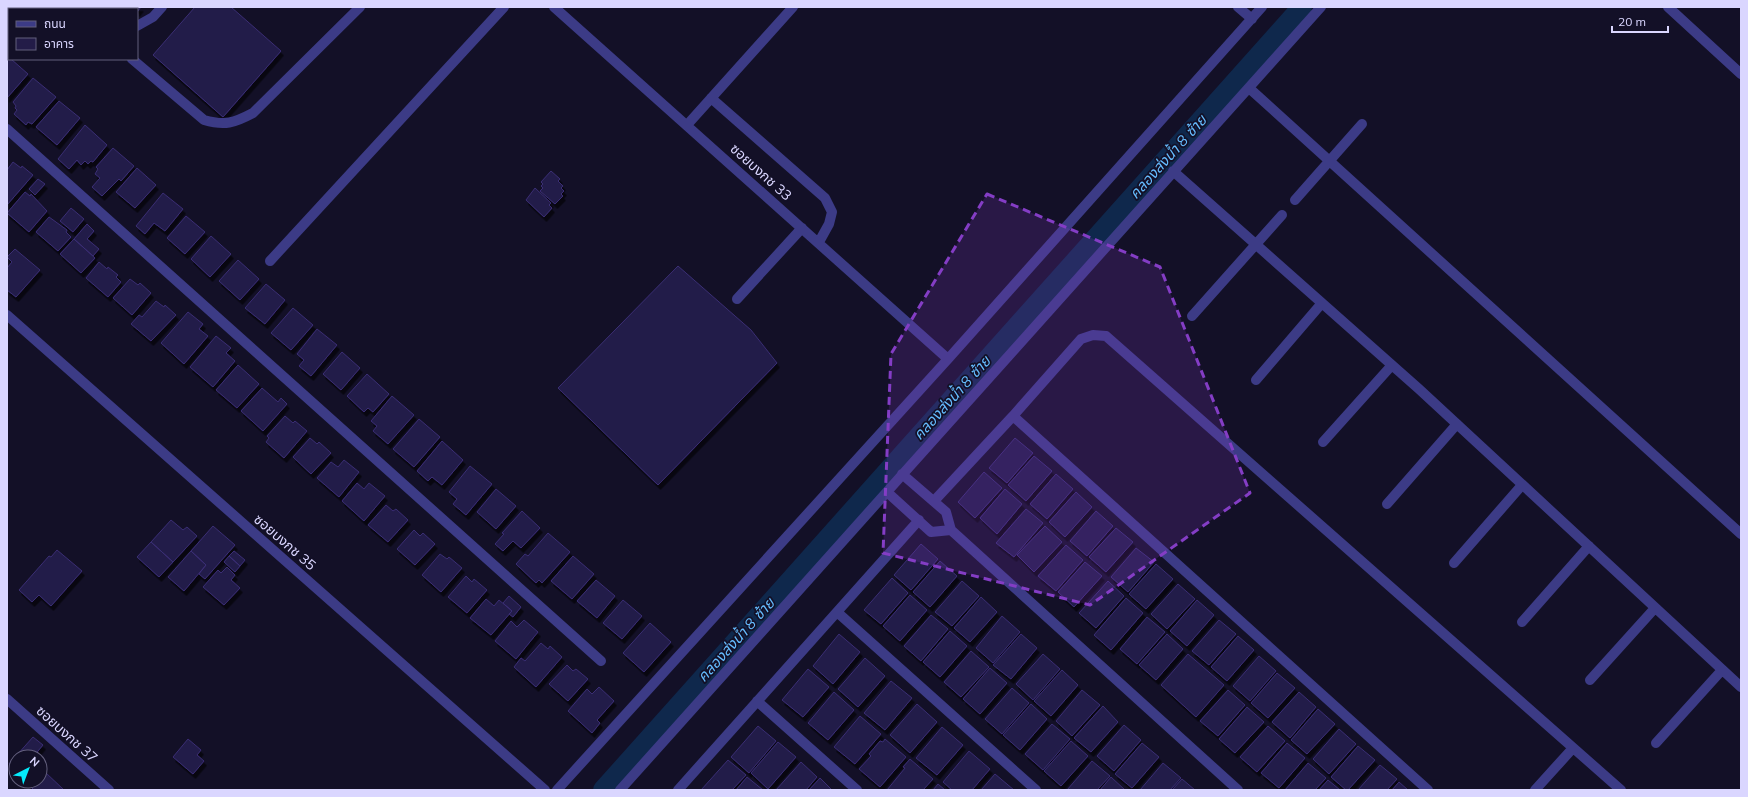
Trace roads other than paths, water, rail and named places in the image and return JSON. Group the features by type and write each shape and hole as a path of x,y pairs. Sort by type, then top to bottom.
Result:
{"street":[{"path":"138,25 153,17 162,7"},
{"path":"133,60 204,120 218,124 236,122 253,113 360,7"},
{"path":"270,261 504,7"},
{"name":"ซอยบงกช 33","path":"554,7 948,358"},
{"path":"687,125 793,7"},
{"path":"1238,7 1252,19"},
{"path":"557,790 948,358 1262,7"},
{"path":"620,790 1321,7"},
{"path":"1668,7 1741,74"},
{"path":"1249,88 1741,534"},
{"path":"711,98 825,198 832,212 829,224 819,242"},
{"path":"1295,200 1362,124"},
{"path":"7,129 602,661"},
{"path":"1173,171 1457,424 1741,687"},
{"path":"1192,316 1282,215"},
{"path":"737,299 802,228"},
{"path":"1256,380 1322,303"},
{"name":"ซอยบงกช 35","path":"7,315 545,790"},
{"path":"934,501 1013,416 1081,339 1093,335 1106,336 1621,790"},
{"path":"1323,442 1392,365"},
{"path":"1013,416 1428,790"},
{"path":"1387,504 1457,424"},
{"path":"902,474 946,512 951,530 1238,790"},
{"path":"1454,563 1522,484"},
{"path":"886,492 931,532 951,530"},
{"path":"679,790 919,520"},
{"path":"1522,622 1589,546"},
{"path":"1590,680 1655,608"},
{"path":"837,612 1036,790"},
{"path":"1656,743 1722,670"},
{"name":"ซอยบงกช 37","path":"7,700 109,790"},
{"path":"757,701 857,790"},
{"path":"1535,790 1573,748"}],"waterway":[{"name":"คลองส่งน้ำ 8 ซ้าย","path":"603,790 1302,7"}]}
